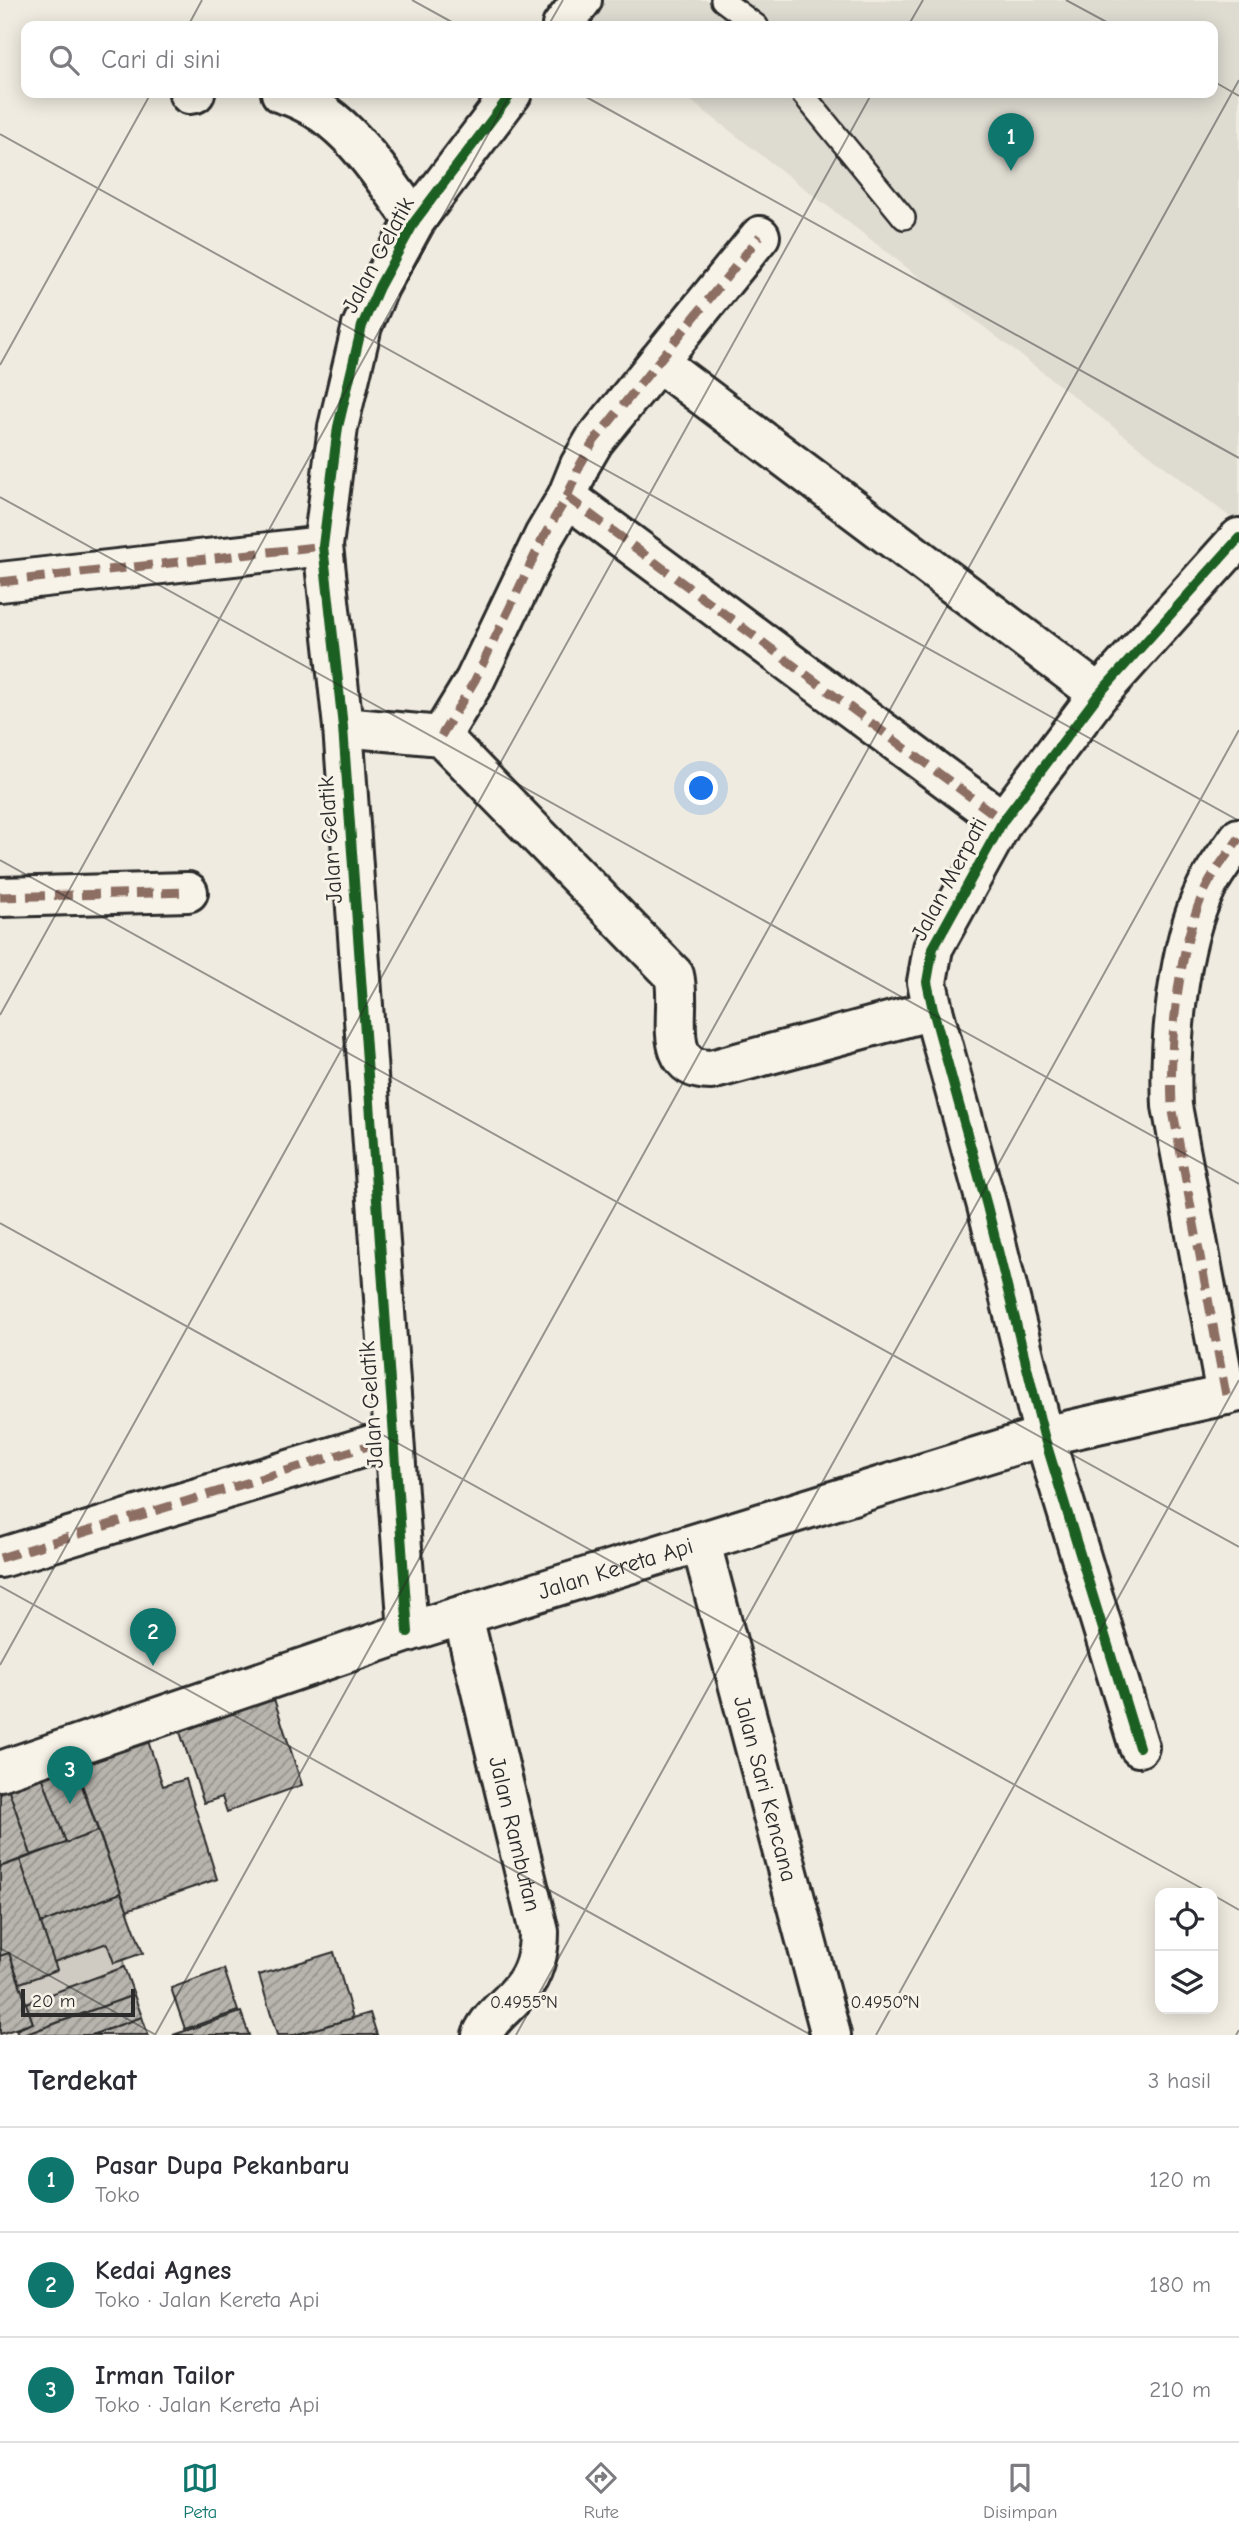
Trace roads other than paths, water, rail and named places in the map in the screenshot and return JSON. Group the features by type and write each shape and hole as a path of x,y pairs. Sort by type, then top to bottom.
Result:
{"street":[{"path":"566,21 582,0"},
{"path":"298,98 332,118 366,155 415,221"},
{"name":"Jalan Gelatik","path":"408,1632 343,727 323,546 338,427 362,326 379,287 415,221 508,98"},
{"path":"441,736 475,680 544,536 567,498 580,465 594,441 760,236"},
{"path":"658,362 1099,694"},
{"path":"567,498 1003,821"},
{"name":"Jalan Merpati","path":"1139,1747 1044,1436 987,1206 927,982 933,948 1003,821 1099,694 1239,538"},
{"path":"0,582 323,546"},
{"path":"343,727 441,736 674,975 678,1045 684,1062 691,1067 711,1070 933,1010"},
{"path":"1233,1394 1172,1106 1171,1072 1182,972 1191,932 1206,888 1239,838"},
{"path":"0,897 188,892"},
{"name":"Jalan Kereta Api","path":"0,1771 408,1632 1044,1436 1233,1394"},
{"path":"0,1558 394,1438"},
{"name":"Jalan Sari Kencana","path":"701,1543 831,2035"},
{"name":"Jalan Rambutan","path":"463,1616 539,1933 538,1951 522,1988 491,2018 482,2035"}],"lane":[{"path":"722,0 750,21"},
{"path":"806,98 904,218"}],"place":[{"name":"Pasar Dupa Pekanbaru","path":"1011,171"},
{"name":"Kedai Agnes","path":"153,1666"},
{"name":"Irman Tailor","path":"70,1804"}]}
